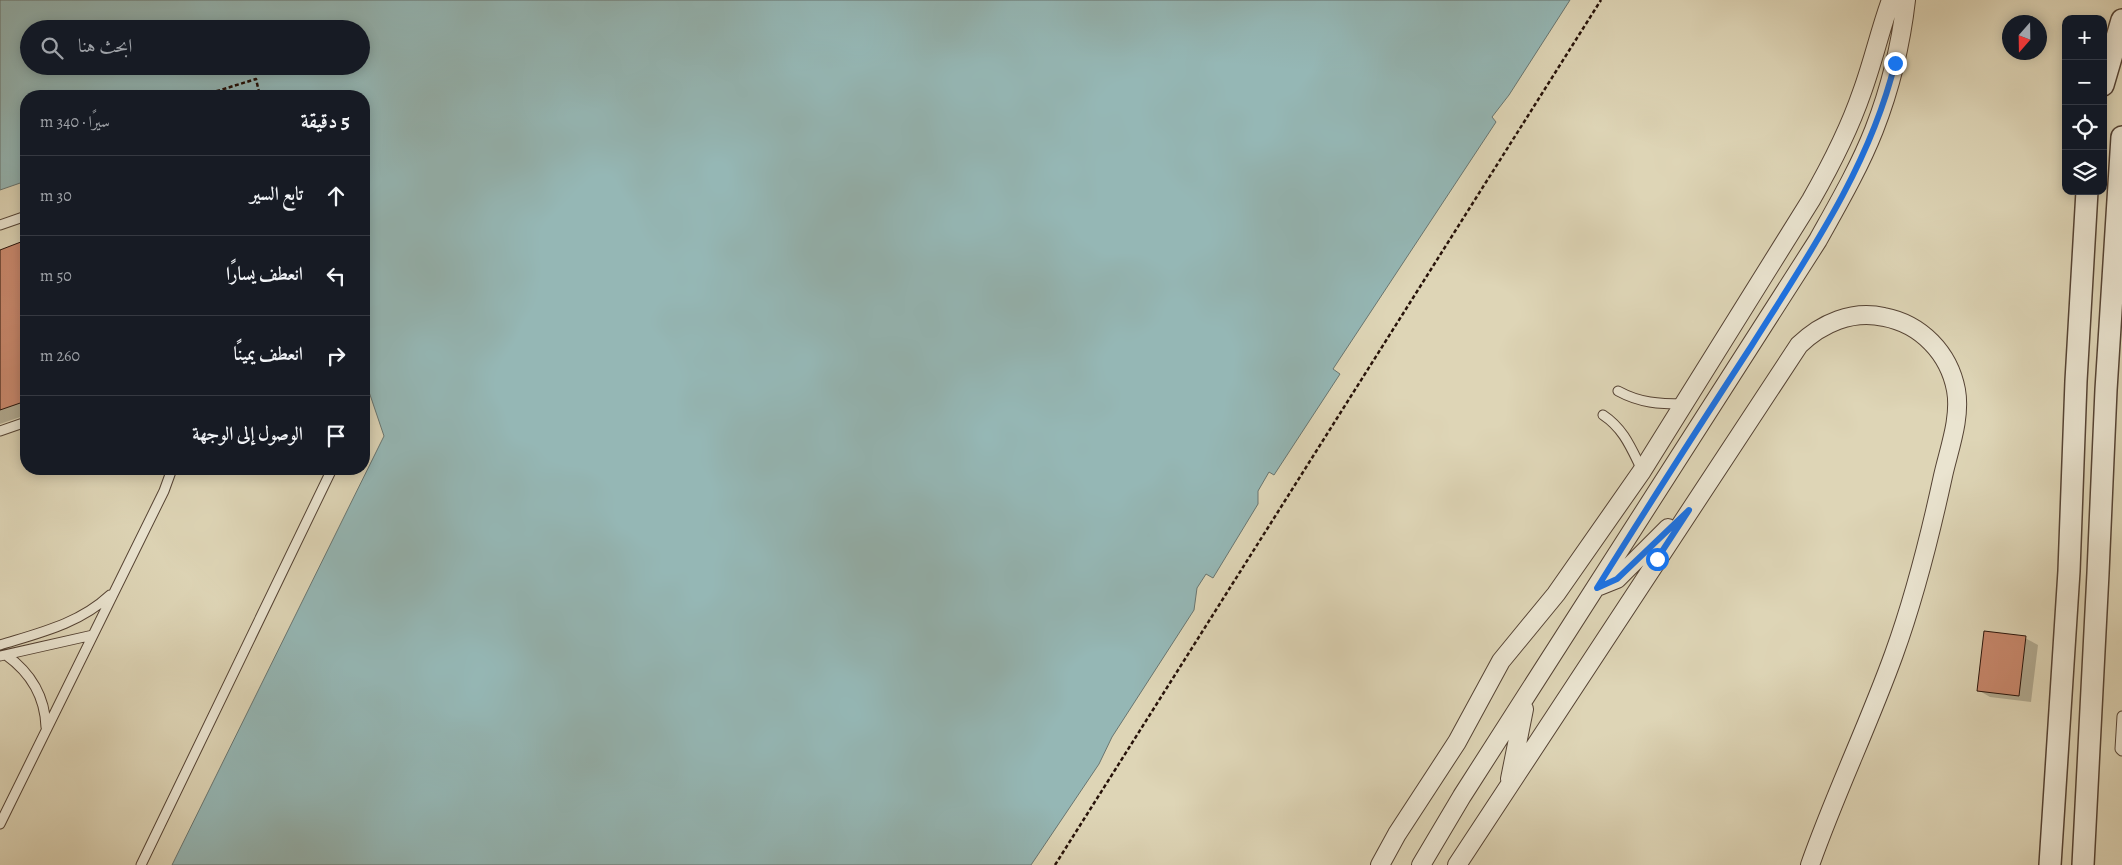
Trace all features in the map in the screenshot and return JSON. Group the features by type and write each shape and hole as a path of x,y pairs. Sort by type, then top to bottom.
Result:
{"street":[{"path":"1421,865 1462,796 1597,588 1818,240 1851,179 1874,130 1891,78 1902,31 1906,0"},
{"path":"1380,865 1397,834 1457,742 1501,661 1551,601 1642,471 1826,174 1852,120 1888,3"},
{"path":"2107,79 2115,66 2122,20"},
{"path":"2083,865 2106,390 2122,137"},
{"path":"2050,865 2069,571 2076,381 2087,195"},
{"path":"1457,865 1790,357 1809,335 1834,320 1863,315 1892,318 1919,331 1930,341 1948,364 1957,392 1956,421 1922,568 1893,656 1810,865"},
{"path":"1597,588 1617,579 1689,510"},
{"path":"2069,571 2098,573"},
{"path":"1508,789 1526,698"}],"lane":[{"path":"0,225 20,218"},
{"path":"1618,391 1641,402 1684,404"},
{"path":"1603,415 1623,432 1642,471"},
{"path":"0,431 20,424"},
{"path":"0,824 170,475"},
{"path":"140,865 329,475"},
{"path":"0,645 71,622 94,608 114,592"},
{"path":"3,655 93,635"},
{"path":"3,655 25,671 39,692 43,704 46,730"},
{"path":"2122,716 2120,748 2122,751"}],"path":[{"path":"1055,865 1601,0"},
{"path":"220,90 256,79 259,90"}],"water":[{"path":"0,0 1570,0 1509,95 1492,117 1496,122 1333,369 1340,374 1274,475 1269,472 1258,491 1258,504 1213,578 1206,574 1197,588 1194,610 1112,737 1099,764 1031,865 172,865 365,475 370,475 370,464 384,436 370,395 370,90 20,90 20,183 0,190"}],"building":[{"path":"20,242 20,403 0,410 0,250"},
{"path":"1984,631 2026,636 2019,696 1977,691"}],"route":[{"path":"1657,559 1689,510 1672,524 1617,579 1597,588 1818,240 1851,179 1874,130 1895,63"}]}
